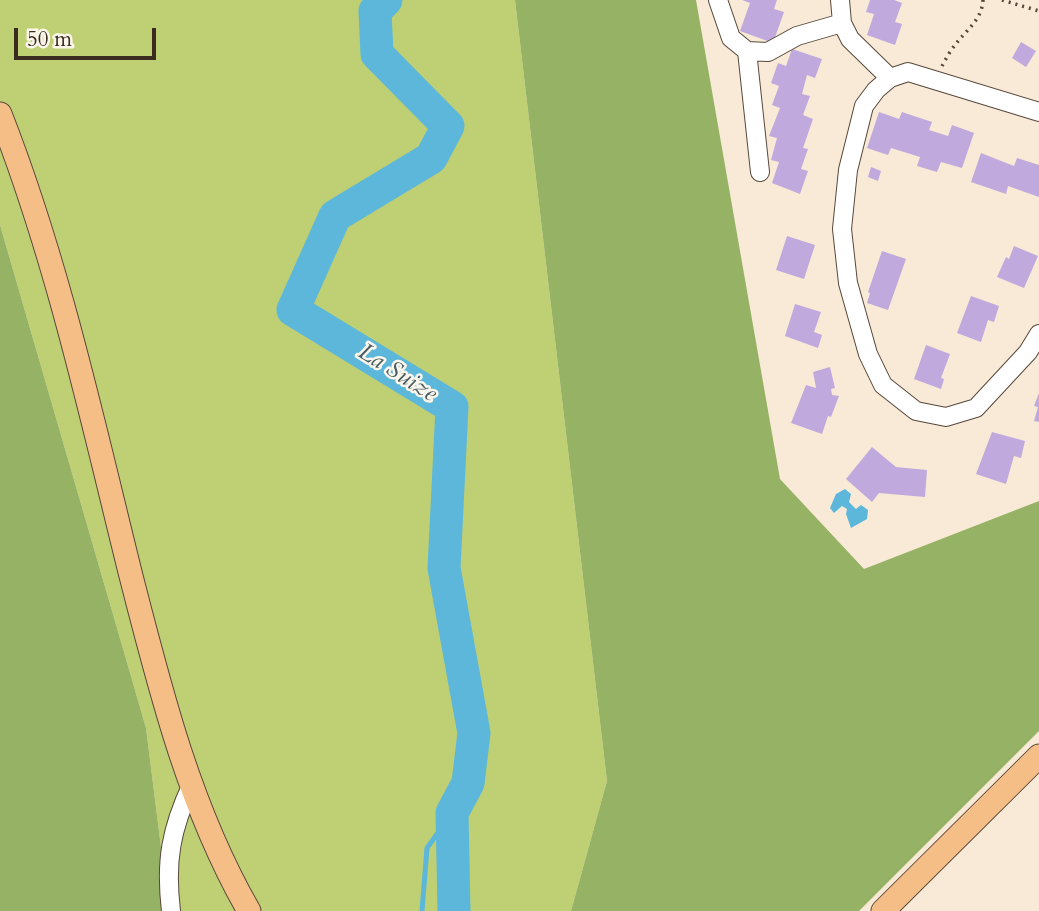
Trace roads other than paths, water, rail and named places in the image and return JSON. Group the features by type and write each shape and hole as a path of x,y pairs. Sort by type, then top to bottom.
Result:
{"main road":[{"path":"0,114 38,222 68,324 177,747 211,838 249,911"},
{"path":"883,911 1039,756"},
{"path":"1018,777 1039,764"}],"street":[{"path":"718,0 731,38 747,51 768,52 797,36 842,23"},
{"path":"840,0 842,23 850,39 890,78"},
{"path":"747,51 760,172"},
{"path":"1039,112 908,72 890,78 864,106 848,170 842,229 848,283 868,354 883,386 916,411 946,417 976,408 1028,352 1039,334"},
{"path":"172,911 171,843 177,817 192,784"}],"water":[{"path":"845,489 851,494 849,502 856,509 861,505 868,510 867,519 851,528 847,509 842,506 834,513 830,508 836,494"}],"waterway":[{"name":"La Suize","path":"386,0 375,11 377,54 448,126 431,158 335,216 293,310 452,407 444,568 474,733 468,783 452,813 454,911"},
{"path":"422,911 427,848 452,813"}]}
